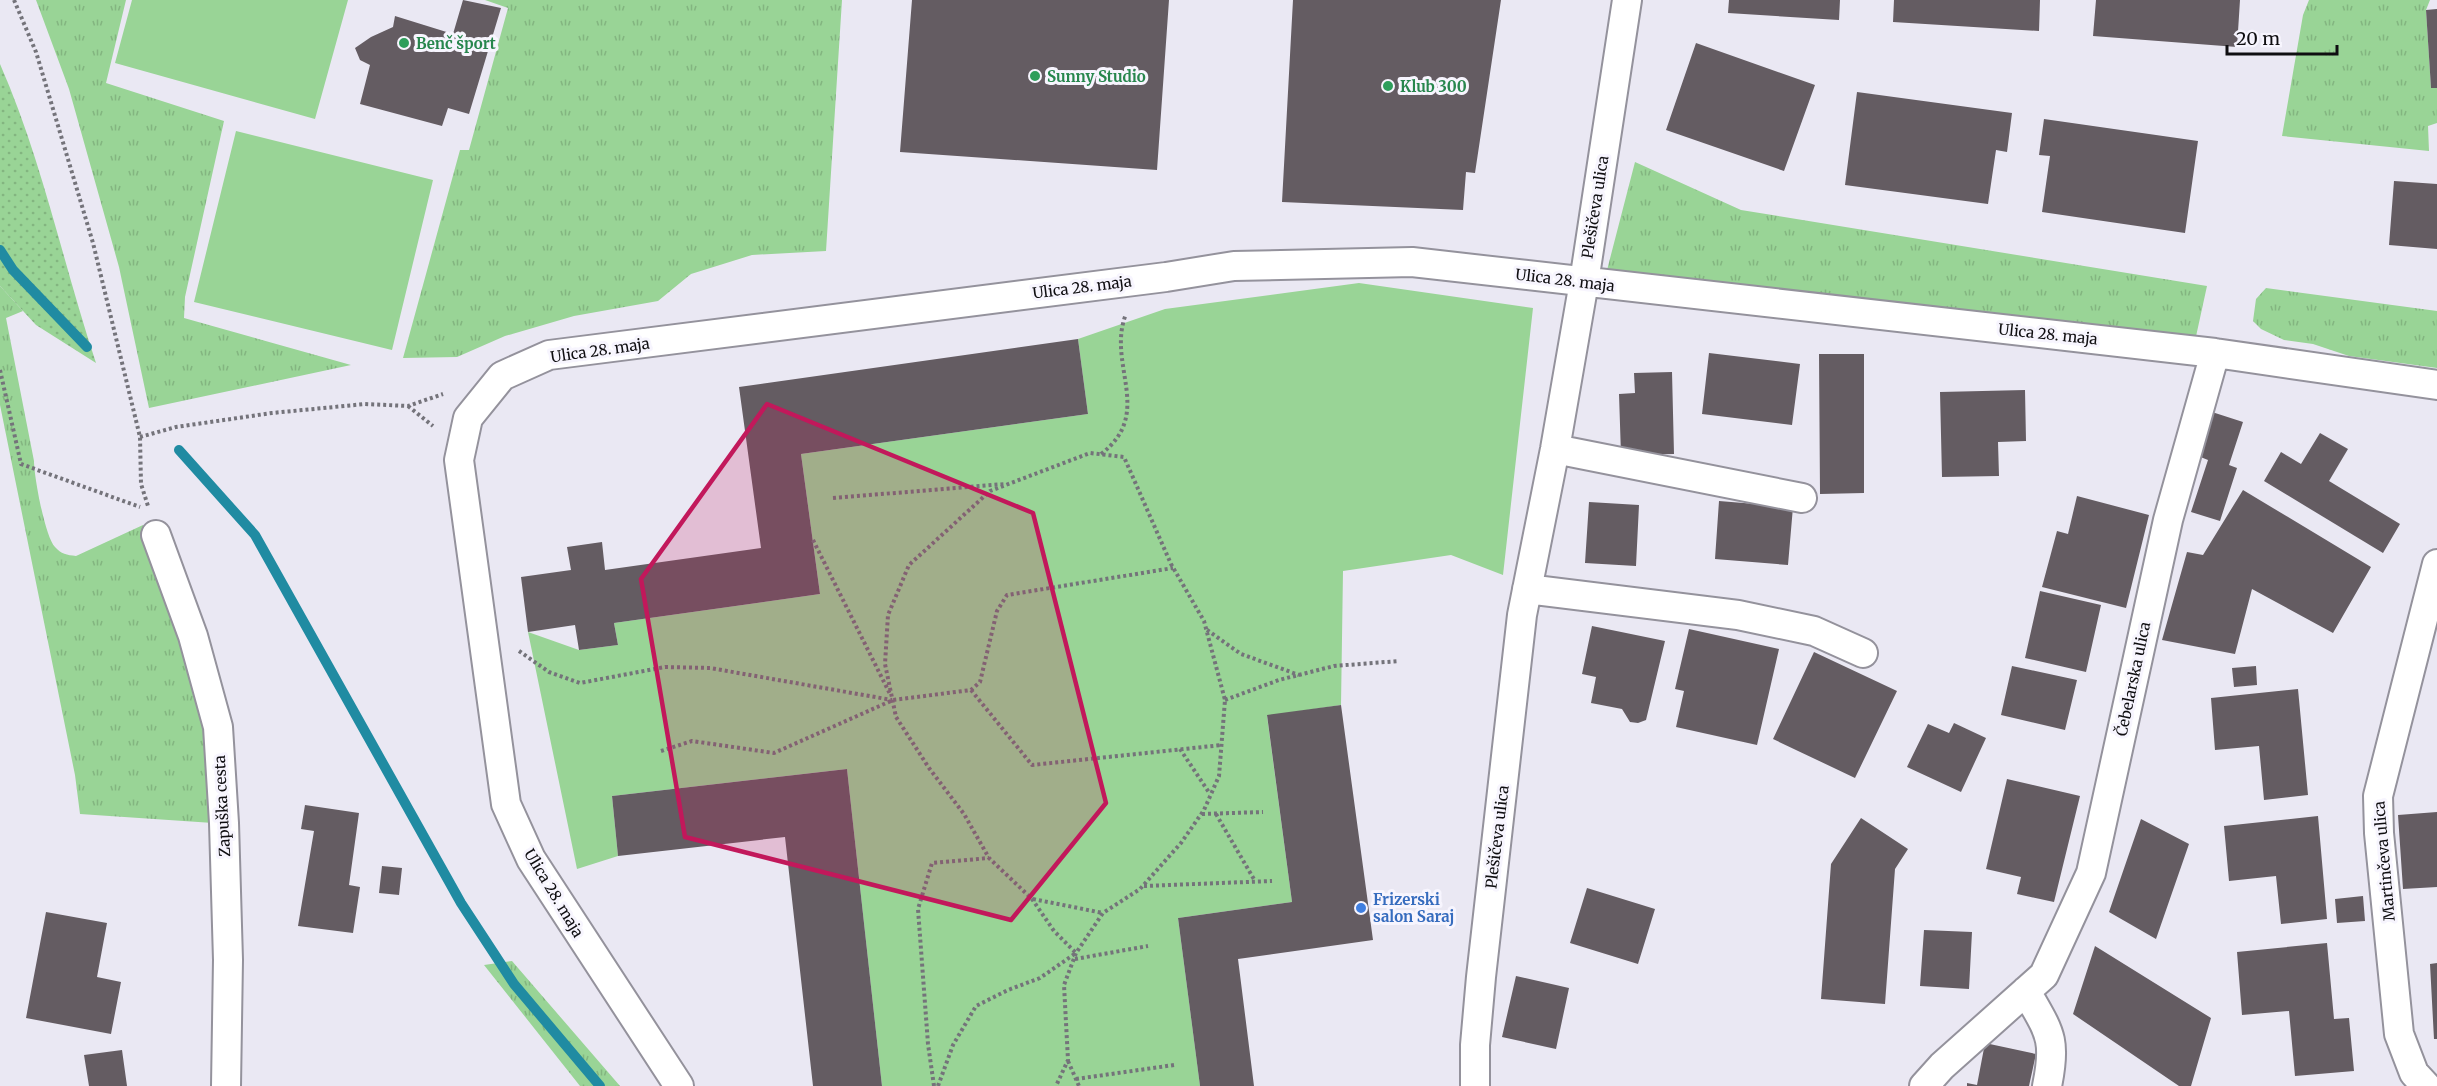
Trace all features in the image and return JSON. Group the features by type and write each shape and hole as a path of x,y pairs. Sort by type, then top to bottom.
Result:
{"street":[{"name":"Plešičeva ulica","path":"1475,1086 1475,1045 1480,988 1527,590 1556,449 1627,0"},
{"name":"Ulica 28. maja","path":"679,1086 531,859 506,804 459,460 468,418 502,376 549,356 1166,277 1234,266 1412,262 2215,353 2437,385"},
{"name":"Čebelarska ulica","path":"1924,1086 2044,975 2091,873 2168,520 2215,353"},
{"path":"1556,449 1802,498"},
{"name":"Zapuška cesta","path":"156,536 193,636 218,727 227,937 226,1086"},
{"name":"Martinčeva ulica","path":"2426,1086 2414,1073 2399,1034 2379,833 2378,796 2437,564"},
{"path":"1527,590 1738,615 1814,631 1863,653"},
{"path":"2026,991 2051,1035 2052,1064 2047,1086"}],"path":[{"path":"0,370 21,464 149,510 141,484 140,437 93,243 36,52 14,0"},
{"path":"1100,454 1116,442 1127,422 1127,397 1120,331 1130,305"},
{"path":"140,437 176,427 272,412 365,404 408,406 449,392"},
{"path":"408,406 432,424 437,433"},
{"path":"938,1086 954,1045 976,1006 1008,990 1040,978 1076,953 1102,913 1143,886 1180,843 1201,814 1219,776 1225,700 1207,629 1173,568 1124,457 1090,453 990,491 909,566 888,615 885,664 896,717 929,768 964,814 989,858 1032,899 1053,931 1076,953"},
{"path":"833,498 1009,483"},
{"path":"813,540 893,700"},
{"path":"661,751 692,741 774,753 893,700 971,690 980,682 997,611 1007,595 1173,568"},
{"path":"481,624 549,672 580,683 665,667 710,668 893,700"},
{"path":"1207,629 1240,654 1299,675"},
{"path":"1225,700 1299,675 1334,666 1399,661"},
{"path":"971,690 1032,765 1222,745"},
{"path":"1180,749 1210,795"},
{"path":"1201,814 1263,812"},
{"path":"1216,814 1255,881"},
{"path":"933,1086 918,909 932,862 989,858"},
{"path":"1143,886 1272,881"},
{"path":"1032,899 1102,913"},
{"path":"1075,959 1148,946"},
{"path":"1076,953 1064,985 1068,1060 1079,1086"},
{"path":"1056,1086 1068,1060"},
{"path":"1076,1079 1174,1065"}],"highlighted area":[{"path":"767,404 1033,513 1106,803 1011,920 685,837 641,579"}],"green space":[{"path":"36,0 126,0 106,83 224,121 185,297 184,318 351,365 149,408 119,267 69,89"},
{"path":"132,0 348,0 315,119 115,63"},
{"path":"485,0 842,0 826,251 752,255 691,274 658,301 574,316 505,336 457,357 403,358 460,150 469,150 508,8"},
{"path":"2309,0 2430,0 2426,10 2431,88 2437,88 2437,123 2428,126 2429,151 2282,136 2303,15"},
{"path":"0,64 40,174 96,363 36,325 0,286"},
{"path":"236,131 433,180 392,350 194,302"},
{"path":"1635,162 1741,210 2207,286 2195,341 1606,274"},
{"path":"1359,283 1533,308 1503,575 1451,555 1343,571 1341,705 1267,716 1292,902 1178,918 1200,1086 882,1086 847,769 612,796 618,856 577,869 528,632 579,650 618,645 614,623 820,594 801,454 1088,414 1078,339 1165,309"},
{"path":"0,286 23,311 6,318 41,506 51,541 62,553 76,556 143,525 184,640 205,722 213,823 80,814 75,775 0,405"},
{"path":"2266,288 2437,311 2437,368 2349,356 2313,344 2284,340 2261,329 2253,321 2256,299"},
{"path":"512,961 620,1086 580,1086 484,965"}],"building":[{"path":"463,0 501,8 469,114 448,108 442,126 360,104 370,65 360,60 355,48 371,37 393,27 395,16 453,34"},
{"name":"Sunny Studio","path":"912,0 1169,0 1157,170 900,152"},
{"name":"Klub 300","path":"1293,0 1501,0 1475,173 1466,172 1463,210 1282,202"},
{"path":"1729,0 1840,0 1839,20 1728,13"},
{"path":"1894,0 2040,0 2039,31 1893,22"},
{"path":"2096,0 2240,0 2237,47 2093,36"},
{"path":"2437,9 2437,88 2431,88 2426,10"},
{"path":"1696,43 1815,85 1784,171 1666,130"},
{"path":"1857,92 2012,113 2007,152 1996,150 1988,204 1845,185"},
{"path":"2044,119 2198,141 2185,233 2042,212 2050,156 2039,155"},
{"path":"2394,181 2437,184 2437,249 2389,245"},
{"path":"1078,339 1088,414 801,454 820,594 614,623 618,645 579,650 575,625 528,632 521,577 571,570 567,547 602,542 605,570 761,548 739,387"},
{"path":"1709,353 1800,364 1792,425 1702,414"},
{"path":"1819,354 1864,354 1864,493 1820,494"},
{"path":"1672,372 1674,454 1621,455 1619,394 1635,393 1634,373"},
{"path":"2025,390 2026,441 1998,442 1999,476 1942,477 1940,392"},
{"path":"2212,412 2243,422 2229,465 2237,468 2220,521 2191,512 2208,460 2198,456"},
{"path":"2320,433 2348,449 2329,481 2400,524 2383,553 2264,481 2281,452 2301,464"},
{"path":"2243,490 2371,567 2333,633 2252,589 2235,654 2162,640 2187,552 2203,555"},
{"path":"2077,496 2149,515 2126,608 2042,587 2057,531 2068,534"},
{"path":"1719,501 1793,507 1788,565 1715,559"},
{"path":"1589,502 1639,505 1636,566 1585,563"},
{"path":"2040,591 2101,605 2086,672 2025,658"},
{"path":"1592,626 1665,641 1646,720 1638,723 1630,722 1622,709 1591,703 1596,677 1582,674"},
{"path":"1689,629 1779,649 1757,745 1676,727 1684,691 1675,689"},
{"path":"1814,652 1897,691 1855,778 1773,739"},
{"path":"2012,666 2077,680 2065,730 2001,715"},
{"path":"2256,666 2257,685 2234,687 2232,668"},
{"path":"2298,689 2308,795 2264,800 2259,746 2215,750 2211,698"},
{"path":"1341,705 1373,940 1238,959 1254,1086 1200,1086 1178,918 1292,902 1267,715"},
{"path":"1954,723 1986,738 1961,792 1907,767 1928,724 1949,733"},
{"path":"847,769 882,1086 813,1086 785,837 618,856 612,796"},
{"path":"2007,779 2080,796 2054,902 2017,894 2021,877 1986,869"},
{"path":"305,805 359,813 349,885 360,887 353,933 298,926 314,831 301,829"},
{"path":"2437,812 2437,887 2403,889 2398,815"},
{"path":"2318,816 2327,919 2281,924 2276,876 2229,881 2224,826"},
{"path":"1861,818 1908,849 1895,869 1885,1004 1821,999 1831,864"},
{"path":"2141,819 2189,844 2156,939 2109,912"},
{"path":"382,866 402,868 399,895 379,893"},
{"path":"1587,888 1655,909 1638,964 1570,943"},
{"path":"2363,896 2365,921 2337,923 2335,899"},
{"path":"46,912 107,923 97,977 121,982 111,1034 26,1018"},
{"path":"1924,930 1972,932 1969,989 1920,986"},
{"path":"2327,943 2334,1019 2349,1018 2354,1071 2295,1076 2289,1011 2242,1015 2237,952"},
{"path":"2095,946 2211,1018 2191,1086 2179,1086 2073,1014"},
{"path":"2437,963 2437,1039 2434,1039 2430,964"},
{"path":"1516,976 1569,988 1556,1049 1502,1037"},
{"path":"1985,1043 2036,1054 2029,1086 1967,1086 1967,1083 1977,1085"},
{"path":"122,1050 127,1086 89,1086 84,1055"}],"waterway":[{"path":"0,250 13,270 87,347"},
{"path":"179,450 255,535 461,903 514,984 600,1086"}],"place":[{"name":"Benč šport","path":"404,43"},
{"name":"Sunny Studio","path":"1035,76"},
{"name":"Klub 300","path":"1388,86"},
{"name":"Frizerski salon Saraj","path":"1361,908"}]}
